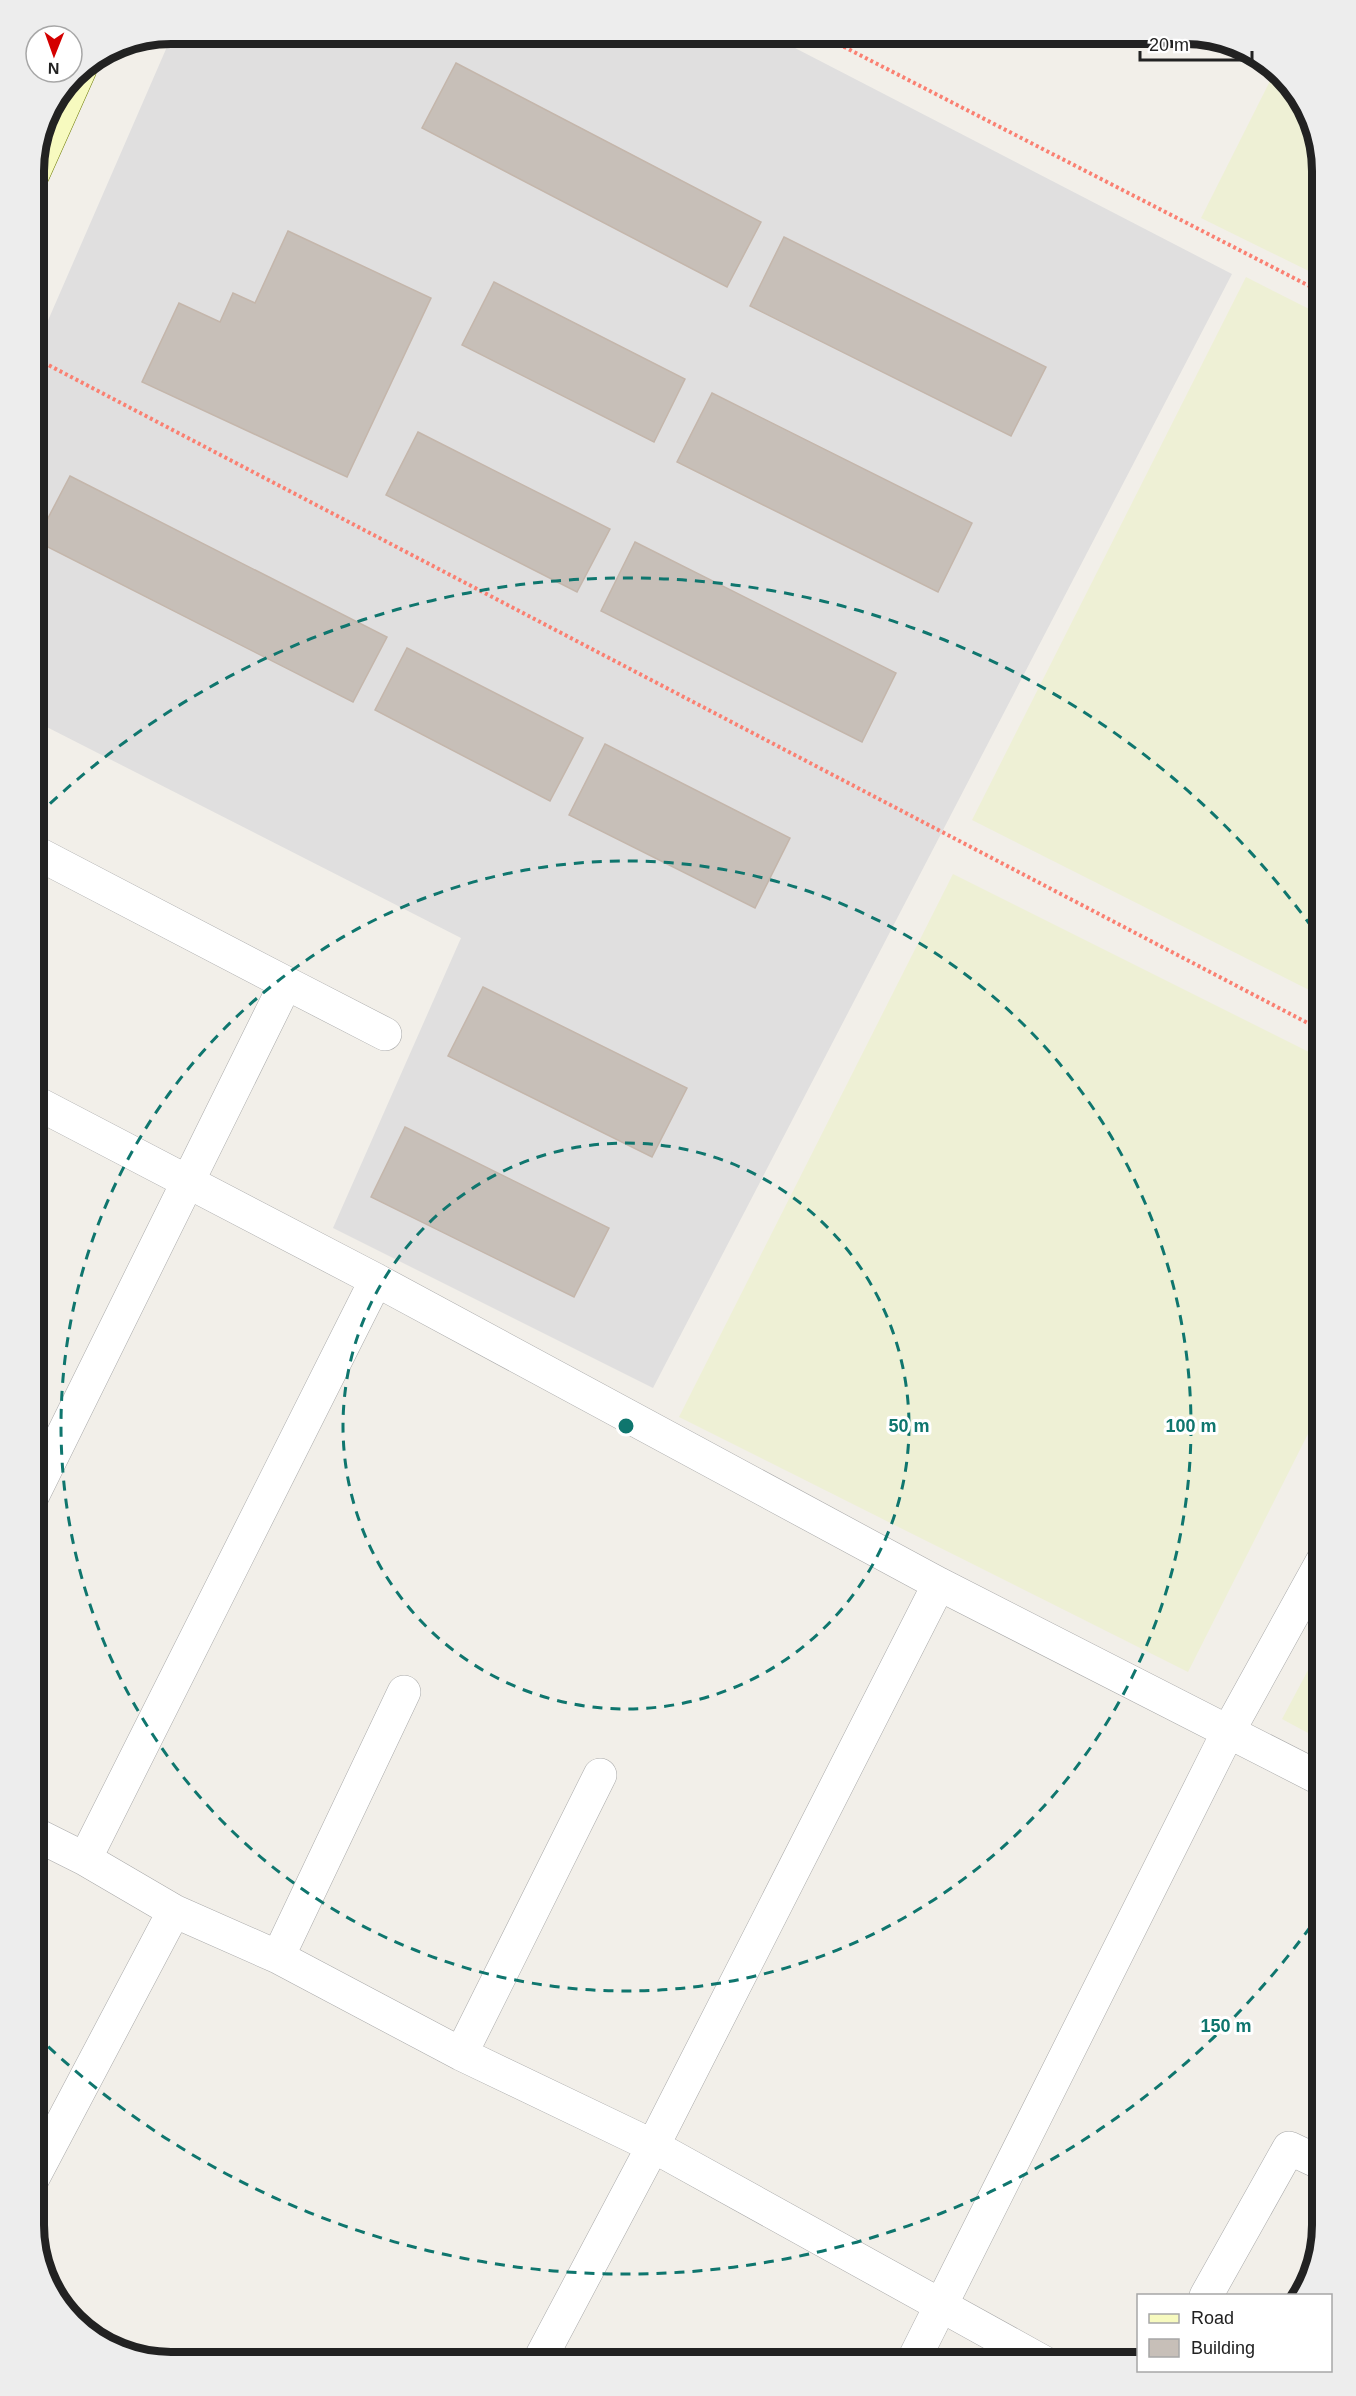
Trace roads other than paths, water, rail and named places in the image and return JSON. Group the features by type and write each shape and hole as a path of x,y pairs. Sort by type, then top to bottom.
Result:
{"street":[{"path":"47,142 68,96"},
{"path":"44,856 385,1034"},
{"path":"44,1473 286,983"},
{"path":"44,1107 376,1280 939,1584 1312,1774"},
{"path":"85,1859 376,1280"},
{"path":"918,2352 1228,1732 1312,1580"},
{"path":"544,2352 653,2146 939,1584"},
{"path":"278,1957 404,1692"},
{"path":"461,2054 600,1775"},
{"path":"44,1838 85,1859 174,1911 278,1957 461,2054 653,2146 1025,2352"},
{"path":"44,2157 174,1911"},
{"path":"1207,2294 1289,2148 1312,2159"}]}
